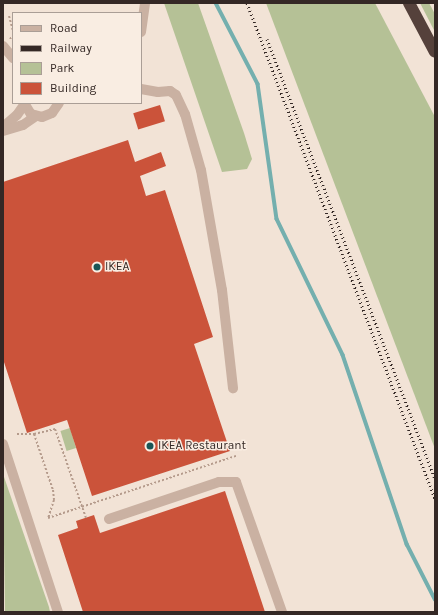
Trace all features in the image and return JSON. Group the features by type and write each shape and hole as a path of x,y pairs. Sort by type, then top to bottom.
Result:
{"highway":[{"path":"409,3 435,52"}],"street":[{"path":"142,25 145,3"},
{"path":"3,46 12,57"},
{"path":"142,89 158,92 170,91 176,95 185,114 201,170 208,209 222,290 233,388"},
{"path":"3,127 17,115 24,104 36,116"},
{"path":"3,131 23,125 36,116 48,116 58,104"},
{"path":"3,444 58,612"},
{"path":"109,519 219,482 236,482 282,612"}],"path":[{"path":"9,16 12,27"},
{"path":"45,427 46,432"},
{"path":"17,434 34,434 55,429 86,518"},
{"path":"34,434 53,490 54,500 48,518 236,456"}],"green space":[{"path":"164,3 198,3 252,159 247,169 222,172"},
{"path":"266,3 375,3 435,117 435,449"},
{"path":"420,3 429,3 435,14 435,32"},
{"path":"70,428 76,448 67,451 60,431"},
{"path":"3,474 49,607 50,612 5,612"}],"building":[{"path":"160,105 165,121 138,129 133,113"},
{"name":"IKEA","path":"128,140 135,162 161,152 166,166 140,176 146,196 165,190 213,337 194,344 230,451 92,496 67,420 27,433 3,359 3,182"},
{"path":"225,491 265,612 83,612 58,535 78,528 76,521 94,515 100,533"}],"waterway":[{"path":"216,3 258,84 277,219 343,355 407,544 435,599"}],"railway":[{"path":"247,3 435,499"},
{"path":"267,39 435,478"}],"place":[{"name":"IKEA","path":"97,267"},
{"name":"IKEA Restaurant","path":"150,446"}]}
